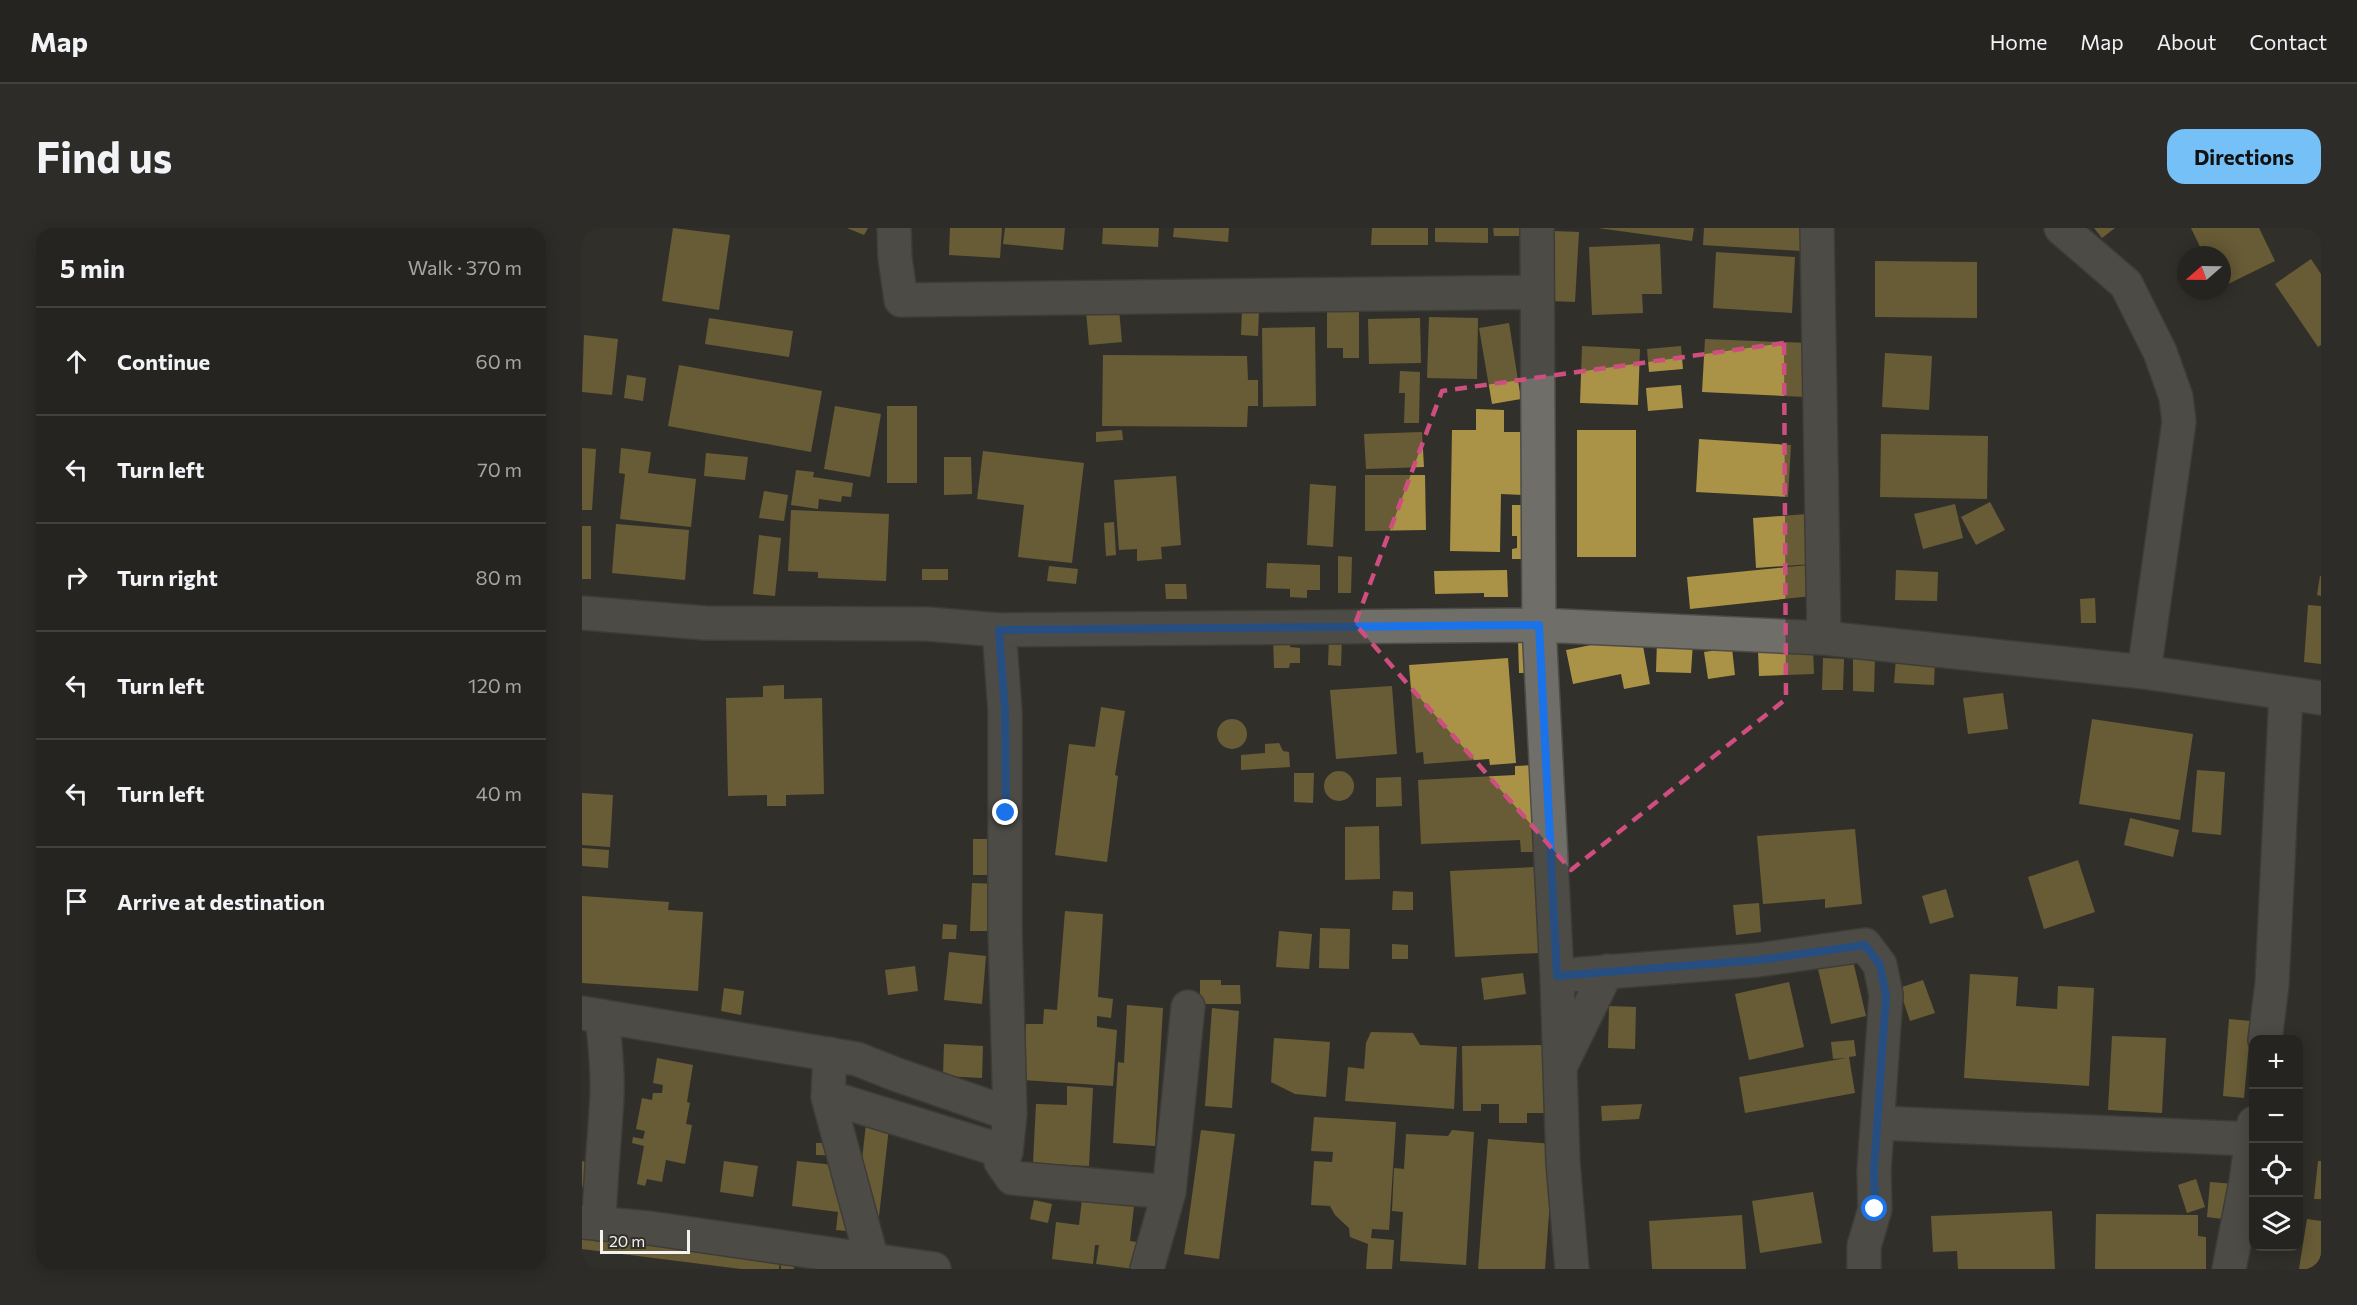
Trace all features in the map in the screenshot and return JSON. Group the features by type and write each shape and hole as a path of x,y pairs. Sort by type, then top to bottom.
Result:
{"street":[{"path":"894,228 895,258 901,300 1538,292"},
{"path":"1537,228 1539,625 1557,976 1563,1162 1572,1269"},
{"path":"1817,228 1824,638"},
{"path":"2061,228 2126,284 2160,352 2176,397 2179,422 2145,672"},
{"path":"582,613 705,624 927,624 999,630 1539,625 1824,638 2145,672 2321,698"},
{"path":"999,630 1005,711 1005,928 1010,1114 1006,1152 1001,1162 1012,1178 1169,1192"},
{"path":"2266,1035 2272,984 2286,694"},
{"path":"1557,976 1758,960 1865,945 1880,965 1886,995 1874,1171 1875,1209 1864,1245 1864,1269"},
{"path":"1560,1067 1607,971"},
{"path":"1147,1269 1169,1192 1188,1007"},
{"path":"934,1269 870,1265 649,1228 590,1223 607,1094 607,1059 592,1015 856,1059 1010,1114"},
{"path":"830,1054 828,1097 870,1265"},
{"path":"828,1097 1006,1152"},
{"path":"1879,1123 2249,1131"},
{"path":"2229,1269 2246,1182 2251,1143"}],"highlighted area":[{"path":"1784,343 1786,699 1571,870 1355,624 1442,391"}],"building":[{"path":"673,228 730,235 719,310 662,301"},
{"path":"847,228 868,228 864,235"},
{"path":"950,228 1002,228 1000,258 949,255"},
{"path":"1005,228 1065,228 1063,250 1003,244"},
{"path":"1103,228 1159,228 1158,247 1102,244"},
{"path":"1174,228 1229,228 1228,242 1173,237"},
{"path":"1372,228 1428,228 1428,245 1371,245"},
{"path":"1435,228 1488,228 1488,243 1435,242"},
{"path":"1493,228 1519,228 1519,236 1494,236"},
{"path":"1598,228 1694,228 1692,241"},
{"path":"1704,228 1802,228 1801,251 1703,245"},
{"path":"2094,228 2115,228 2102,238"},
{"path":"2191,228 2259,228 2275,261 2231,283 2231,246 2200,246"},
{"path":"1554,231 1579,232 1575,302 1550,301"},
{"path":"1660,244 1662,294 1642,294 1643,313 1592,315 1589,247"},
{"path":"1716,252 1795,257 1792,313 1713,308"},
{"path":"2311,259 2321,274 2321,345 2318,347 2275,284"},
{"path":"1875,261 1977,262 1977,318 1875,317"},
{"path":"1242,308 1259,310 1258,336 1241,335"},
{"path":"1119,309 1122,342 1089,345 1086,311"},
{"path":"1327,309 1359,309 1359,358 1343,358 1343,348 1327,348"},
{"path":"1429,317 1478,318 1477,379 1427,378"},
{"path":"709,318 793,331 789,357 705,344"},
{"path":"1420,318 1421,363 1369,364 1368,319"},
{"path":"1509,323 1521,399 1492,404 1479,328"},
{"path":"1315,327 1316,406 1263,407 1262,328"},
{"path":"584,335 618,339 612,395 582,392"},
{"path":"1705,339 1808,343 1806,397 1702,392"},
{"path":"1582,346 1640,349 1638,405 1580,403"},
{"path":"1681,346 1683,369 1649,372 1647,349"},
{"path":"1885,353 1932,356 1929,410 1882,407"},
{"path":"1103,355 1247,356 1248,380 1258,380 1258,406 1248,406 1247,427 1102,426"},
{"path":"679,365 822,391 811,452 668,426"},
{"path":"1400,371 1420,372 1419,423 1404,423 1405,393 1399,393"},
{"path":"627,375 646,378 643,401 624,398"},
{"path":"1681,385 1683,408 1648,411 1646,388"},
{"path":"835,406 881,414 870,477 824,469"},
{"path":"887,406 917,406 917,483 887,483"},
{"path":"1476,409 1504,410 1504,432 1524,432 1523,495 1501,494 1500,552 1450,551 1452,430 1476,430"},
{"path":"1122,430 1123,440 1096,442 1096,432"},
{"path":"1577,430 1636,430 1636,557 1577,557"},
{"path":"1422,432 1424,467 1366,469 1364,434"},
{"path":"1881,434 1988,436 1987,499 1880,497"},
{"path":"1699,439 1791,445 1788,497 1696,492"},
{"path":"582,448 596,449 592,510 582,510"},
{"path":"621,448 651,452 648,473 696,479 691,527 620,519 625,474 619,473"},
{"path":"983,451 1084,463 1072,563 1018,557 1024,505 977,499"},
{"path":"706,453 748,457 745,480 704,476"},
{"path":"944,457 971,457 972,494 944,495"},
{"path":"796,470 814,472 813,477 853,483 851,497 842,496 841,502 819,499 818,509 791,505"},
{"path":"1365,475 1425,475 1426,530 1365,531"},
{"path":"1176,476 1181,545 1161,547 1162,559 1137,561 1137,549 1119,550 1114,480"},
{"path":"1310,484 1336,486 1333,547 1307,545"},
{"path":"764,491 788,495 784,521 759,518"},
{"path":"1990,502 2005,530 1976,545 1961,517"},
{"path":"1955,504 1963,538 1923,549 1914,514"},
{"path":"1512,505 1534,505 1534,559 1512,559 1512,549 1517,548 1517,536 1512,536"},
{"path":"791,510 889,514 886,581 818,578 818,572 788,571"},
{"path":"1807,514 1811,564 1756,568 1753,518"},
{"path":"1114,522 1116,555 1106,556 1104,523"},
{"path":"616,524 689,530 685,580 612,573"},
{"path":"582,526 591,526 591,579 582,579"},
{"path":"759,535 781,538 775,596 753,594"},
{"path":"1338,556 1352,557 1351,593 1338,593"},
{"path":"1267,563 1320,565 1320,590 1307,590 1307,598 1290,597 1290,589 1266,588"},
{"path":"1808,565 1812,596 1690,609 1687,577"},
{"path":"1049,566 1078,569 1076,584 1047,581"},
{"path":"922,569 948,569 948,580 922,580"},
{"path":"1507,570 1508,597 1484,597 1484,593 1435,594 1434,571"},
{"path":"1896,570 1938,572 1937,601 1895,600"},
{"path":"2321,576 2321,596 2317,595"},
{"path":"1165,584 1186,584 1187,599 1166,599"},
{"path":"2095,598 2096,623 2081,623 2080,599"},
{"path":"2308,605 2321,606 2321,664 2304,662"},
{"path":"1641,635 1650,684 1624,689 1621,674 1573,684 1566,650"},
{"path":"1329,636 1342,636 1341,666 1328,665"},
{"path":"1273,638 1290,643 1290,647 1300,648 1300,663 1290,663 1289,668 1274,668"},
{"path":"1533,639 1533,673 1519,673 1518,640"},
{"path":"1657,640 1693,642 1691,673 1656,672"},
{"path":"1732,648 1735,675 1708,679 1704,652"},
{"path":"1813,649 1814,674 1759,676 1758,651"},
{"path":"1853,656 1875,657 1874,692 1853,691"},
{"path":"1508,658 1516,763 1490,765 1489,759 1424,764 1423,752 1416,753 1409,665"},
{"path":"1823,658 1844,659 1843,690 1822,690"},
{"path":"1896,658 1935,659 1934,685 1894,683"},
{"path":"784,685 784,699 822,698 824,794 786,795 786,806 767,806 767,795 728,796 726,698 763,697 763,686"},
{"path":"1392,686 1397,754 1336,759 1330,690"},
{"path":"2003,693 2008,729 1968,734 1963,698"},
{"path":"1101,707 1125,711 1115,775 1118,776 1107,862 1055,855 1069,744 1095,747"},
{"path":"1232,719 1243,723 1247,734 1243,745 1232,749 1221,745 1217,734 1221,723"},
{"path":"2092,719 2193,734 2180,820 2079,804"},
{"path":"1279,743 1283,751 1289,752 1290,767 1241,770 1241,755 1265,753 1265,744"},
{"path":"1537,765 1541,852 1521,852 1520,840 1421,844 1418,780 1515,775 1515,766"},
{"path":"2197,770 2225,772 2221,835 2192,832"},
{"path":"1339,771 1345,772 1353,780 1353,792 1345,800 1339,801 1333,800 1325,792 1324,786 1325,780 1333,772"},
{"path":"1294,773 1314,773 1313,803 1294,802"},
{"path":"1401,777 1402,806 1376,807 1376,778"},
{"path":"582,793 613,795 610,847 582,845"},
{"path":"2130,818 2179,830 2173,857 2124,845"},
{"path":"1379,826 1380,879 1345,880 1345,827"},
{"path":"1855,829 1862,904 1825,908 1825,899 1763,904 1757,836"},
{"path":"973,839 1000,839 1001,875 973,875"},
{"path":"582,848 609,850 608,868 582,866"},
{"path":"2078,860 2095,912 2044,929 2028,877"},
{"path":"1534,867 1539,953 1455,957 1450,871"},
{"path":"972,883 995,884 994,931 970,931"},
{"path":"1946,889 1954,917 1930,924 1922,896"},
{"path":"1393,891 1413,892 1413,910 1392,910"},
{"path":"582,896 669,902 668,910 703,912 698,991 582,983"},
{"path":"1759,903 1761,932 1736,935 1733,905"},
{"path":"1065,911 1103,914 1098,997 1113,999 1111,1018 1097,1016 1097,1027 1117,1030 1113,1086 1023,1080 1026,1024 1043,1024 1044,1009 1057,1010"},
{"path":"943,924 957,925 956,939 942,939"},
{"path":"1320,928 1350,929 1349,969 1319,968"},
{"path":"1279,931 1312,934 1309,969 1276,967"},
{"path":"1392,944 1408,945 1408,959 1392,959"},
{"path":"949,952 986,956 982,1004 944,1000"},
{"path":"1853,961 1866,1016 1831,1024 1818,969"},
{"path":"915,966 918,991 888,995 885,970"},
{"path":"1523,973 1526,994 1484,1000 1481,978"},
{"path":"1970,974 2018,977 2016,1006 2057,1009 2058,986 2094,988 2089,1086 1964,1078"},
{"path":"1200,980 1221,980 1221,985 1240,985 1241,1004 1200,1004"},
{"path":"1923,980 1935,1013 1910,1021 1899,988"},
{"path":"1789,982 1804,1047 1749,1060 1735,994"},
{"path":"724,988 744,991 741,1015 721,1011"},
{"path":"1127,1005 1163,1008 1155,1146 1113,1143 1118,1062 1124,1063"},
{"path":"1609,1006 1636,1007 1635,1049 1608,1048"},
{"path":"1212,1008 1239,1011 1232,1108 1205,1106"},
{"path":"2229,1019 2251,1021 2244,1098 2223,1096"},
{"path":"1371,1032 1413,1033 1420,1045 1457,1047 1454,1109 1345,1101 1348,1067 1364,1069 1366,1043"},
{"path":"2112,1036 2166,1038 2162,1113 2108,1110"},
{"path":"1274,1038 1330,1042 1326,1097 1295,1094 1271,1082"},
{"path":"1854,1040 1856,1056 1849,1057 1855,1093 1745,1113 1739,1077 1846,1058 1833,1059 1831,1042"},
{"path":"944,1044 983,1046 982,1078 943,1076"},
{"path":"1544,1045 1544,1113 1527,1113 1527,1123 1499,1123 1499,1104 1481,1104 1481,1111 1463,1111 1462,1046"},
{"path":"657,1058 693,1065 686,1124 692,1125 685,1164 666,1160 662,1182 647,1179 645,1186 637,1184 644,1146 632,1143 633,1137 643,1139 645,1131 636,1129 642,1098 652,1100 653,1093 662,1093 663,1085 653,1083"},
{"path":"1067,1086 1093,1088 1089,1166 1033,1163 1036,1104 1067,1105"},
{"path":"869,1098 892,1101 877,1234 836,1230 838,1212 792,1206 797,1161 861,1168"},
{"path":"1642,1104 1639,1119 1602,1121 1601,1106"},
{"path":"1314,1117 1396,1122 1389,1230 1372,1229 1371,1238 1394,1240 1392,1269 1366,1269 1368,1244 1350,1237 1349,1228 1335,1215 1330,1206 1311,1205 1314,1161 1332,1162 1333,1152 1311,1151"},
{"path":"1201,1130 1235,1134 1219,1259 1184,1254"},
{"path":"1452,1130 1474,1132 1466,1265 1400,1261 1403,1212 1392,1211 1394,1168 1404,1169 1406,1134 1448,1136"},
{"path":"1488,1139 1554,1144 1545,1269 1478,1269"},
{"path":"816,1143 850,1143 850,1156 816,1155"},
{"path":"582,1161 591,1163 586,1188 582,1187"},
{"path":"724,1161 758,1166 753,1197 720,1192"},
{"path":"2318,1161 2321,1161 2321,1199 2314,1199"},
{"path":"2196,1179 2205,1207 2187,1213 2178,1185"},
{"path":"2210,1182 2235,1184 2231,1220 2207,1217"},
{"path":"1813,1192 1822,1243 1760,1253 1752,1201"},
{"path":"1082,1199 1134,1206 1130,1241 1137,1242 1134,1269 1096,1264 1099,1245 1095,1245 1093,1264 1052,1259 1056,1222 1079,1225"},
{"path":"1034,1200 1052,1204 1048,1223 1030,1219"},
{"path":"2052,1211 2055,1269 1958,1269 1957,1251 1933,1252 1931,1216"},
{"path":"2096,1214 2198,1215 2198,1236 2206,1237 2206,1269 2095,1269"},
{"path":"1742,1215 1746,1269 1652,1269 1649,1221"},
{"path":"2307,1219 2321,1221 2321,1269 2299,1269"},
{"path":"582,1230 781,1255 779,1269 741,1269 582,1249"},
{"path":"793,1254 794,1269 781,1269 781,1255"}],"route":[{"path":"1006,813 1005,711 999,630 1539,625 1557,976 1758,960 1865,945 1880,965 1886,995 1874,1171 1875,1209"}]}
